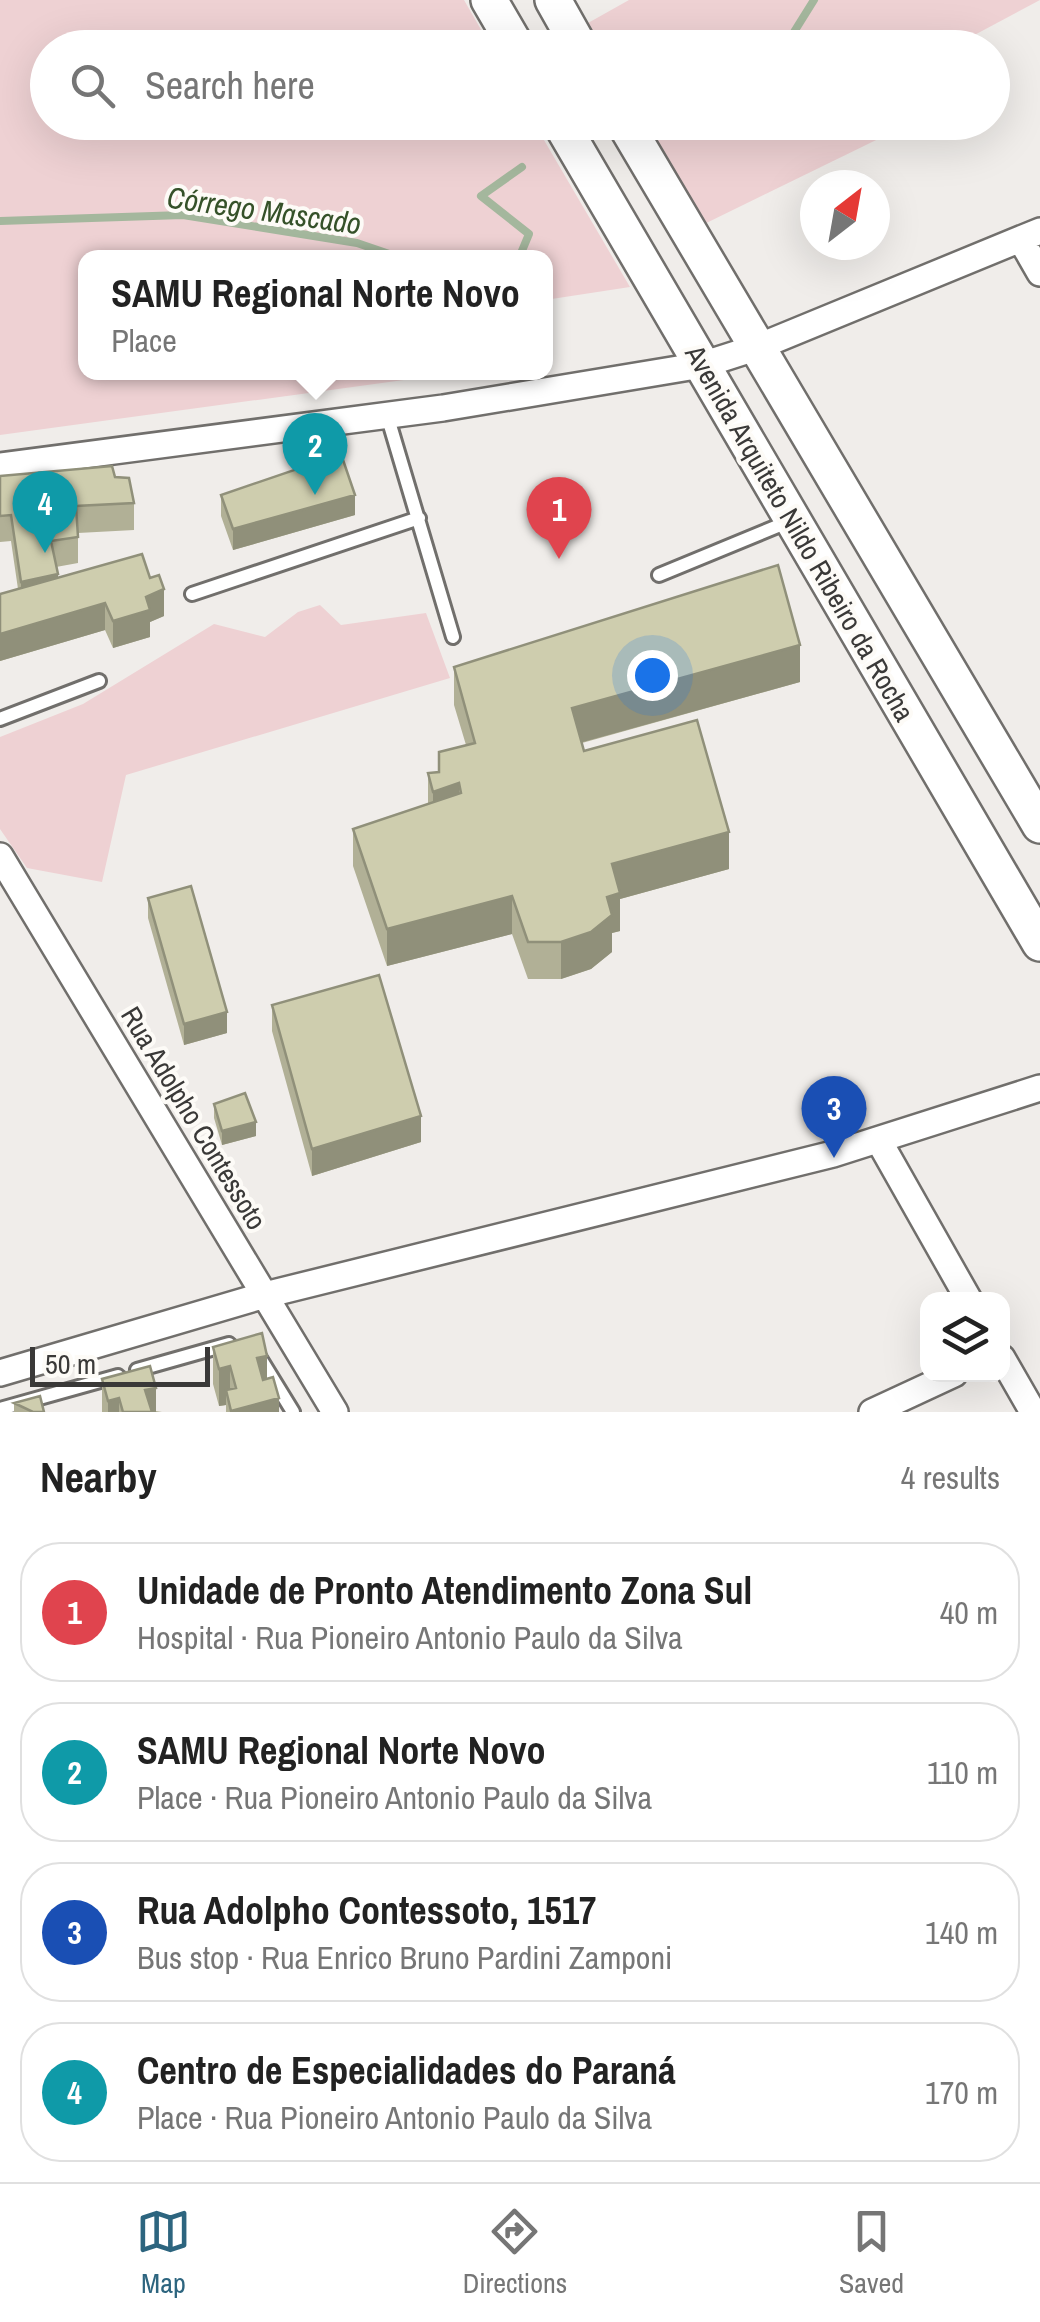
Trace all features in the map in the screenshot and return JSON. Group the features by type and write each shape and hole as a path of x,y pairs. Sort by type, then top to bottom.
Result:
{"main road":[{"path":"489,0 506,30"},
{"path":"552,0 570,30"},
{"name":"Avenida Arquiteto Nildo Ribeiro da Rocha","path":"570,140 609,208 730,356 1040,824"},
{"name":"Avenida Arquiteto Nildo Ribeiro da Rocha","path":"634,140 659,182 792,520 1040,942"},
{"path":"609,208 659,182"}],"street":[{"path":"0,466 388,416 730,356 1030,236 1040,273"},
{"name":"Rua Adolpho Contessoto","path":"0,856 335,1412"},
{"path":"0,1372 265,1295 434,1256 879,1141 1040,1088"},
{"path":"879,1141 964,1292"},
{"path":"1010,1372 1033,1412"},
{"path":"872,1412 937,1382"}],"lane":[{"path":"388,416 453,638"},
{"path":"192,594 419,518"},
{"path":"659,574 792,520"},
{"path":"0,720 99,680"},
{"path":"0,1409 236,1342 256,1351 293,1412"}],"shaded area":[{"path":"0,0 464,0 481,30 30,30 30,140 544,140 630,287 553,299 553,250 78,250 78,380 404,380 0,435"},
{"path":"629,0 1040,0 984,30 576,30"},
{"path":"636,140 876,140 815,170 800,170 800,177 690,231"},
{"path":"320,605 341,625 426,613 450,678 126,775 102,882 27,868 0,829 0,737 83,704 214,624 265,637 298,612"}],"building":[{"path":"341,454 355,495 233,529 221,495"},
{"path":"112,466 115,477 129,478 134,503 76,506 78,537 51,541 58,574 21,582 11,515 0,516 0,476"},
{"path":"142,554 150,578 159,575 164,589 146,597 150,610 113,621 105,603 0,634 0,594"},
{"path":"778,565 800,645 572,708 584,751 697,720 729,832 612,864 620,893 607,897 612,915 591,932 561,942 528,942 512,896 387,929 353,829 461,793 459,783 433,792 428,773 439,772 439,752 475,743 454,667"},
{"path":"191,886 227,1012 184,1024 148,898"},
{"path":"379,975 421,1116 312,1149 272,1005"},
{"path":"245,1093 256,1122 222,1131 214,1104"},
{"path":"262,1333 267,1356 257,1358 263,1380 273,1377 279,1398 231,1411 226,1390 236,1388 230,1366 219,1369 213,1347"},
{"path":"150,1366 156,1388 145,1390 152,1412 123,1412 119,1398 108,1401 102,1379"},
{"path":"40,1396 44,1412 33,1412 14,1403"}],"waterway":[{"path":"795,30 814,0"},
{"name":"Córrego Mascado","path":"522,167 481,196 529,234 522,250"},
{"name":"Córrego Mascado","path":"0,221 183,215 357,243 378,250"}],"place":[{"name":"SAMU Regional Norte Novo","path":"315,495"},
{"name":"Centro de Especialidades do Paraná","path":"45,553"},
{"name":"Unidade de Pronto Atendimento Zona Sul","path":"559,559"},
{"name":"Rua Adolpho Contessoto, 1517","path":"834,1158"}]}
